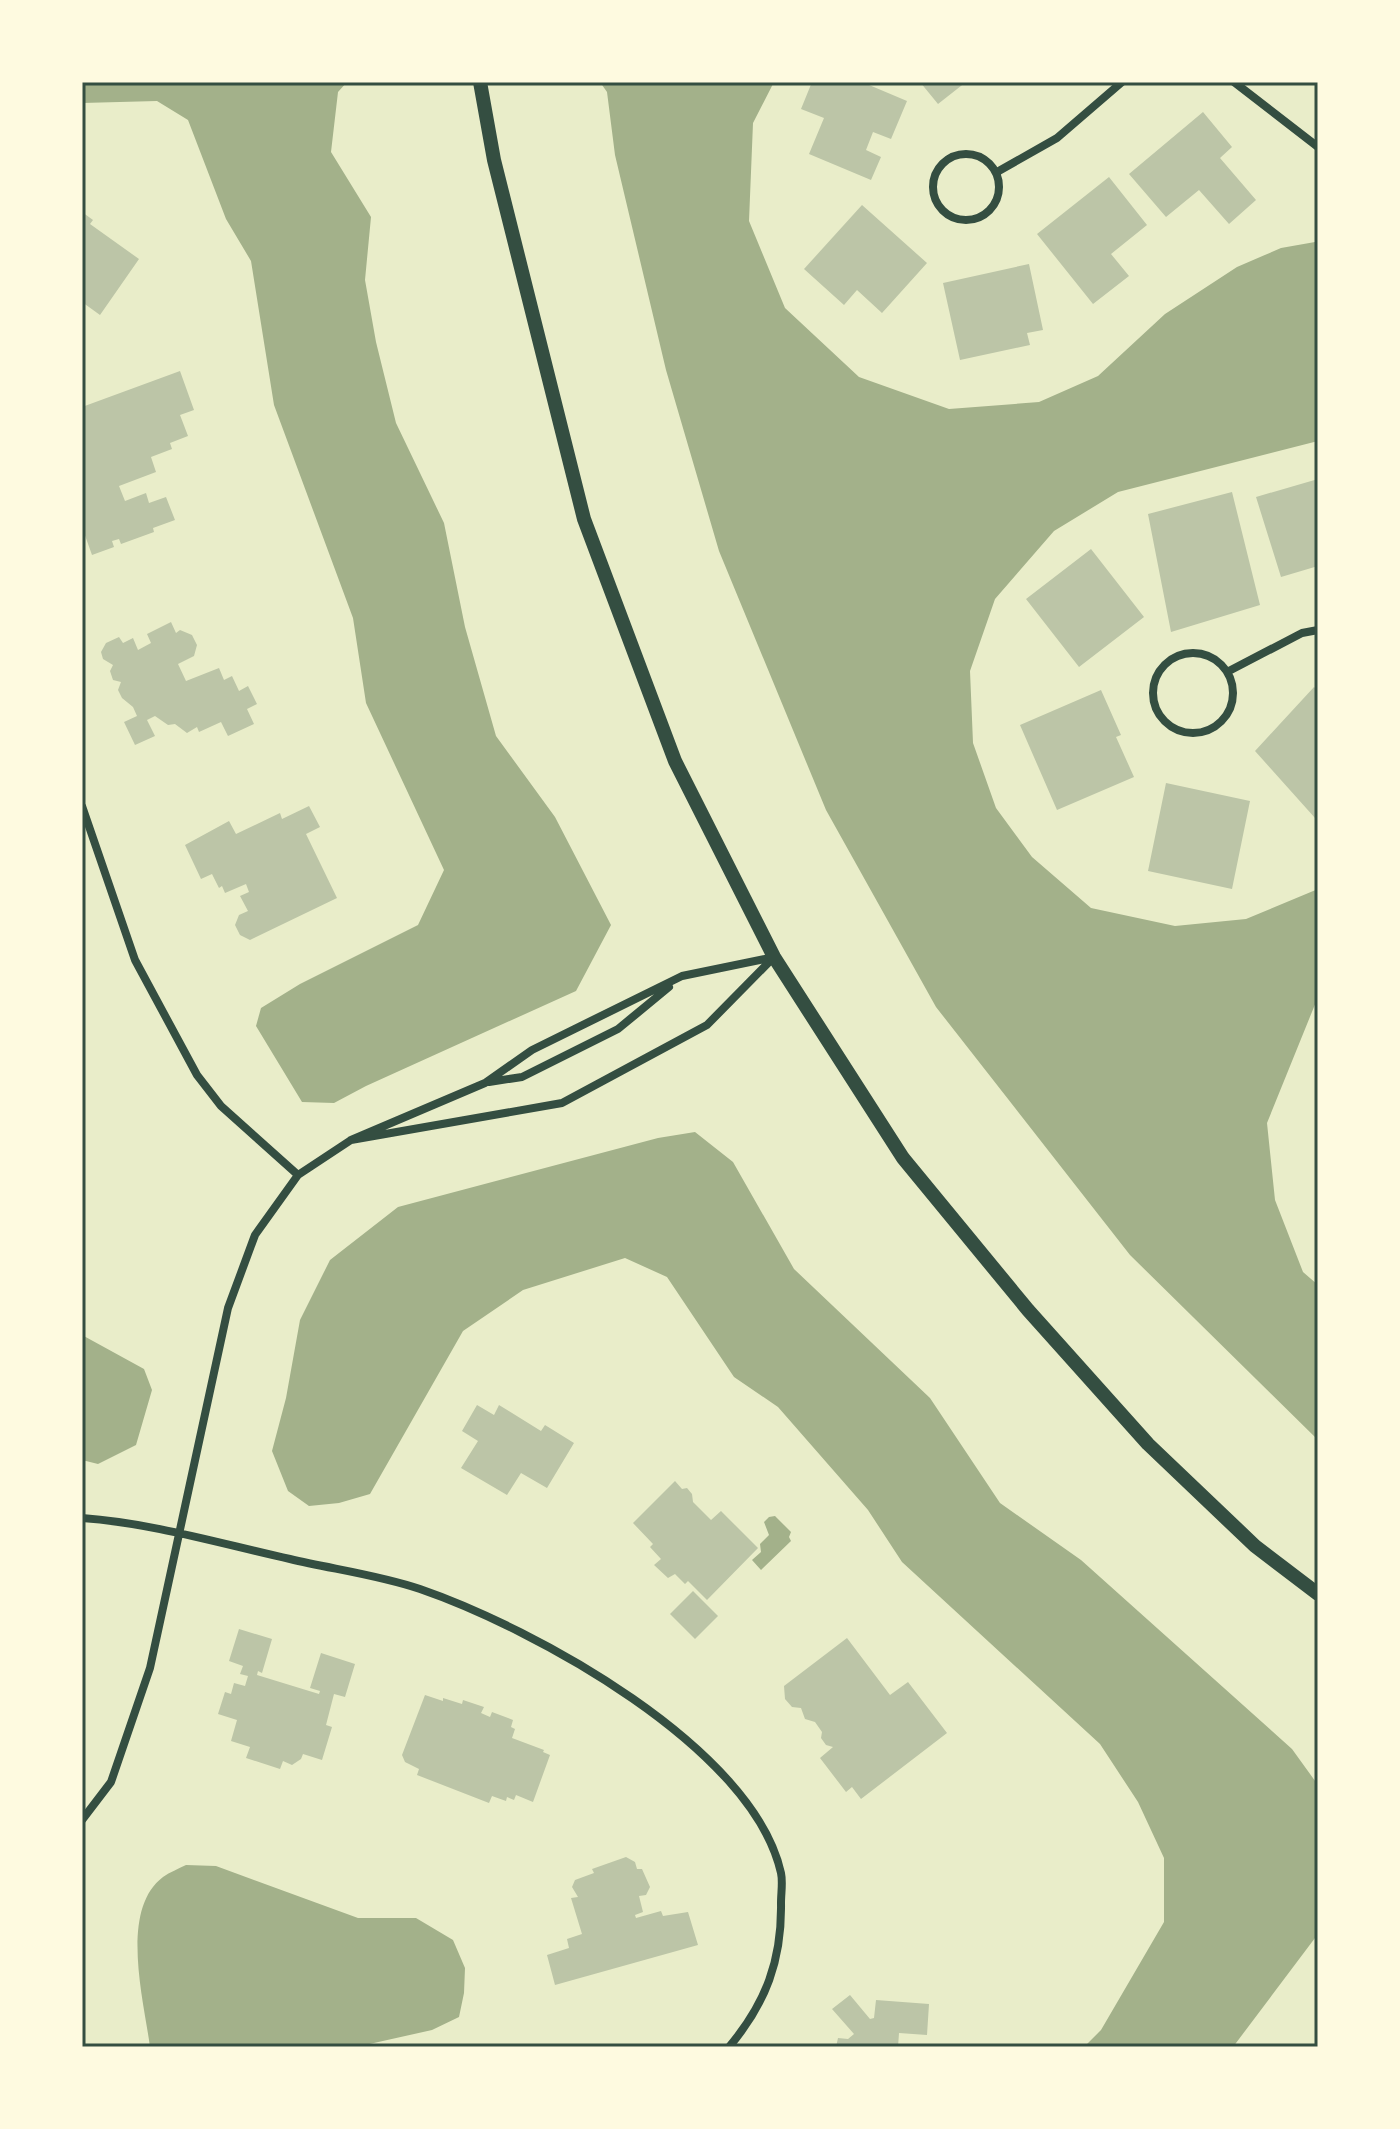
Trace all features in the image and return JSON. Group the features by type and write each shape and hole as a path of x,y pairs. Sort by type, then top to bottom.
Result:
{"street":[{"path":"480,82 494,160 584,519 675,761 774,957 903,1158 1028,1310 1148,1444 1255,1546 1318,1594"},
{"path":"997,172 1057,138 1122,82"},
{"path":"1234,82 1318,147"},
{"path":"965,153 978,155 997,172 1000,185 998,198 981,217 968,220 955,218 944,212 936,201 933,189 935,175 942,164 952,157 965,153"},
{"path":"1227,672 1302,633 1318,630"},
{"path":"1186,654 1202,654 1216,661 1227,672 1233,686 1233,702 1227,716 1215,727 1201,733 1185,732 1170,726 1159,715 1154,700 1154,685 1160,670 1172,659 1186,654"},
{"path":"82,806 135,960 197,1075 221,1106 298,1175"},
{"path":"82,1820 111,1782 150,1668 228,1308 255,1235 298,1175 351,1140 485,1083 532,1050 682,976 774,957"},
{"path":"351,1140 562,1103 707,1025 774,957"},
{"path":"485,1083 522,1077 618,1029 682,976"},
{"path":"82,1518 111,1520 181,1534 419,1589 551,1648 646,1706 720,1772 753,1812 771,1846 781,1874 780,1950 765,1990 746,2027 729,2047"}],"shaded area":[{"path":"82,82 347,82 338,92 331,152 371,217 365,280 396,423 444,523 465,627 496,736 555,817 611,925 576,991 334,1103 302,1102 256,1026 261,1008 300,984 418,925 444,870 366,703 353,618 274,405 251,261 226,219 188,120 157,101 82,103"},
{"path":"600,82 774,82 753,123 749,221 785,308 859,377 949,409 1039,402 1098,376 1165,314 1237,267 1281,248 1315,242 1318,245 1318,441 1118,492 1054,531 995,599 970,671 973,743 996,808 1032,857 1091,908 1175,926 1246,919 1318,889 1318,997 1267,1123 1275,1200 1303,1272 1318,1285 1318,1440 1130,1255 936,1007 826,810 719,551 666,370 615,155 607,92"},
{"path":"695,1132 733,1162 794,1269 930,1398 1000,1503 1081,1560 1292,1749 1318,1785 1318,1934 1233,2047 1084,2047 1101,2030 1164,1922 1164,1858 1138,1802 1100,1744 902,1562 868,1510 778,1407 734,1377 667,1277 625,1258 523,1290 463,1331 370,1494 339,1503 309,1506 288,1491 272,1451 286,1398 300,1320 330,1260 398,1207 658,1138"},
{"path":"82,1335 144,1369 152,1390 136,1445 98,1464 82,1460"},
{"path":"775,1516 791,1532 791,1541 761,1570 752,1560 761,1552 760,1544 769,1535 764,1522"},
{"path":"186,1865 216,1866 358,1918 416,1918 453,1940 465,1968 459,2017 432,2030 356,2047 150,2047 138,1957 142,1911 150,1892 163,1877"}],"building":[{"path":"812,82 862,82 907,101 891,139 873,132 866,150 881,157 871,180 809,154 824,118 801,109"},
{"path":"920,82 966,82 938,104"},
{"path":"1203,112 1232,147 1220,158 1256,200 1229,224 1199,190 1166,217 1129,174"},
{"path":"1109,177 1147,225 1111,254 1129,276 1093,304 1037,234"},
{"path":"862,205 927,263 882,313 857,290 844,305 804,269"},
{"path":"82,212 93,220 90,224 139,259 100,315 82,302"},
{"path":"1029,264 1043,330 1027,333 1030,345 960,360 943,283"},
{"path":"180,371 194,410 180,415 188,436 170,443 172,449 151,457 156,472 119,486 125,501 146,493 149,503 166,497 175,520 153,528 154,532 121,544 119,539 112,541 114,547 92,555 82,527 82,407"},
{"path":"1318,479 1318,566 1281,577 1256,497"},
{"path":"1232,492 1260,605 1171,632 1148,514"},
{"path":"1091,549 1144,617 1079,667 1026,599"},
{"path":"171,622 176,633 180,630 192,635 197,645 194,656 178,664 186,681 219,668 224,680 232,676 239,691 248,686 257,704 247,709 254,724 228,736 221,722 199,732 197,727 187,733 155,716 147,720 155,736 135,745 124,722 137,716 133,707 122,698 118,690 121,682 113,680 110,671 113,665 103,659 101,652 106,643 119,637 123,643 133,638 138,650 151,643 147,634"},
{"path":"1314,687 1318,691 1318,815 1315,818 1255,751"},
{"path":"1101,690 1121,735 1116,737 1134,777 1057,810 1020,725"},
{"path":"1166,783 1250,801 1232,889 1148,871"},
{"path":"309,806 320,827 306,834 337,898 250,940 240,935 235,925 239,915 248,911 240,896 249,892 246,884 225,893 212,874 201,879 185,845 229,821 236,834 280,813 282,819"},
{"path":"477,1405 494,1415 499,1405 541,1431 545,1425 574,1443 547,1488 521,1473 507,1495 461,1468 478,1441 462,1431"},
{"path":"675,1481 682,1489 687,1488 693,1502 711,1520 721,1511 758,1548 707,1600 688,1581 685,1584 675,1574 668,1578 654,1565 661,1559 650,1547 653,1544 633,1523"},
{"path":"693,1591 718,1616 695,1639 670,1614"},
{"path":"239,1629 272,1639 262,1673 258,1671 257,1675 319,1694 320,1691 310,1688 321,1653 355,1664 345,1697 334,1694 326,1725 332,1727 322,1760 303,1754 292,1765 283,1761 280,1769 246,1758 250,1747 231,1741 237,1720 218,1714 225,1692 231,1694 234,1683 245,1686 248,1676 240,1674 243,1666 229,1661"},
{"path":"847,1638 890,1695 908,1682 947,1733 861,1799 852,1787 846,1792 820,1758 833,1747 826,1745 815,1722 805,1719 801,1708 792,1707 785,1699 784,1686"},
{"path":"425,1695 462,1704 463,1700 484,1707 481,1713 490,1717 492,1712 513,1720 511,1727 515,1729 512,1738 550,1755 533,1802 516,1795 514,1800 507,1797 506,1801 492,1796 489,1803 417,1775 419,1769 405,1762 402,1755"},
{"path":"626,1857 635,1862 637,1869 642,1869 650,1887 646,1895 639,1896 643,1912 635,1915 636,1918 661,1911 663,1916 688,1912 698,1945 555,1985 547,1955 569,1948 567,1939 582,1934 571,1898 578,1897 572,1887 575,1880 594,1873 592,1869"},
{"path":"850,1995 870,2019 874,2018 876,2000 929,2004 927,2035 899,2033 898,2047 836,2047 838,2038 848,2039 854,2034 832,2009"}]}
